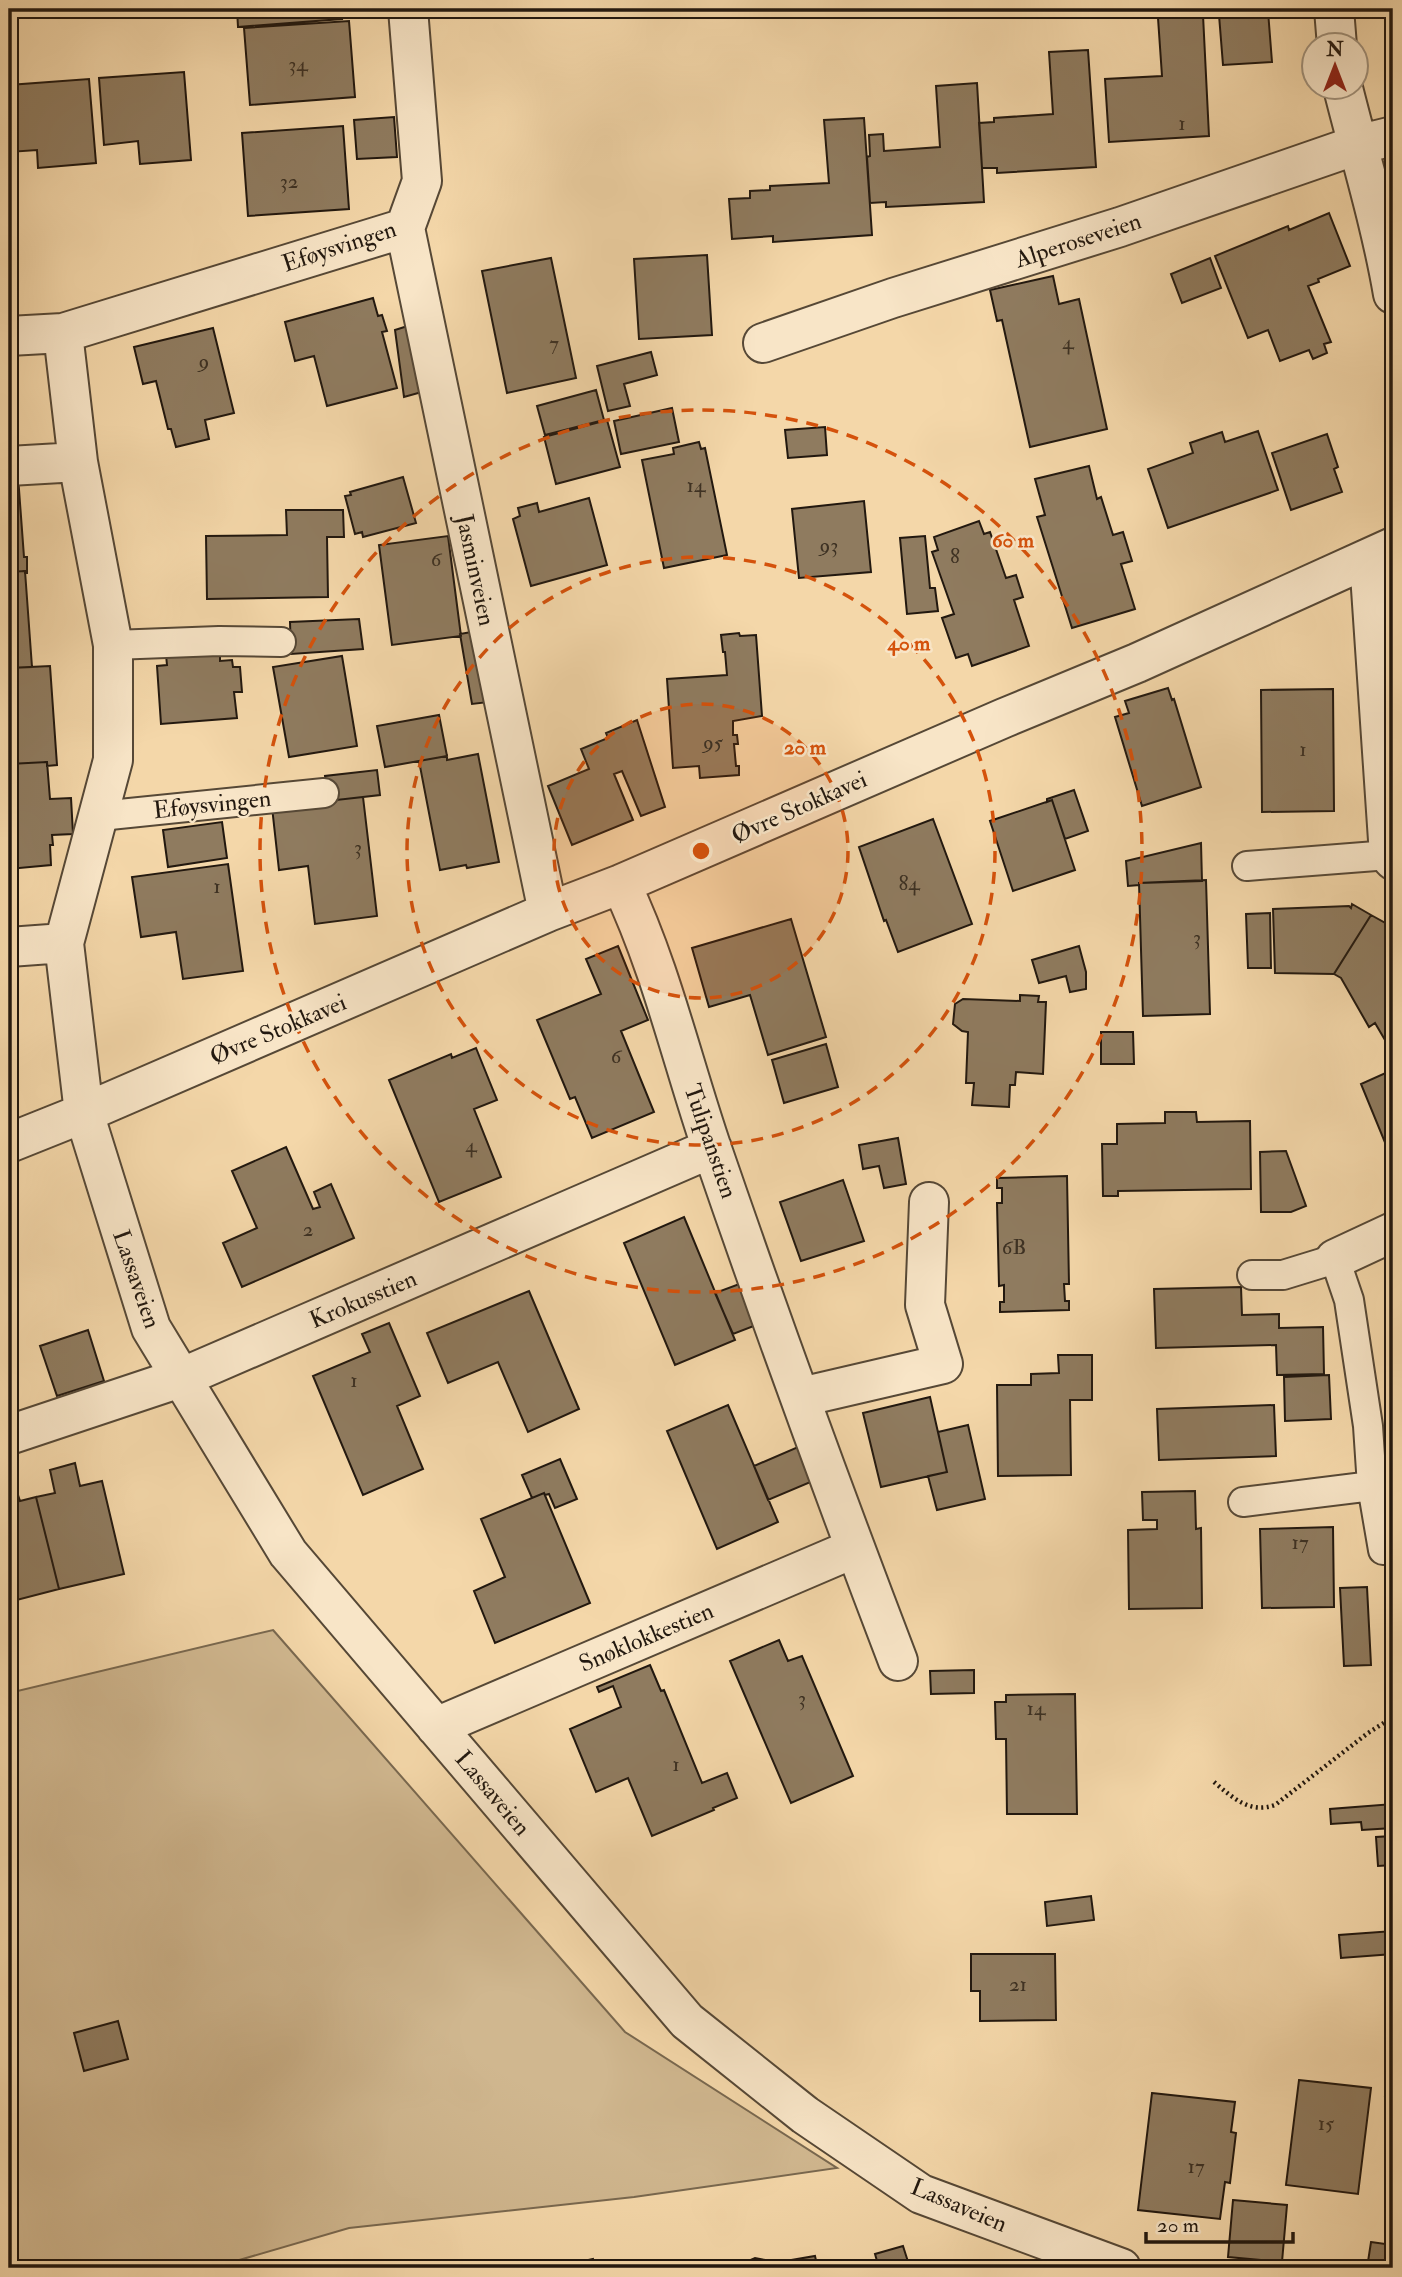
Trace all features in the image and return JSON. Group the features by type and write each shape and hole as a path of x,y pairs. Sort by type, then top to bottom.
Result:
{"street":[{"name":"Eføysvingen","path":"9,336 63,333 405,228 422,181 408,9"},
{"path":"1334,9 1336,32"},
{"path":"1346,102 1374,201 1393,294"},
{"name":"Alperoseveien","path":"763,343 893,298 1120,227 1357,145 1393,136"},
{"name":"Jasminveien","path":"405,228 548,912"},
{"path":"63,333 79,462 113,645 113,760 64,943 84,1113"},
{"path":"9,466 79,462"},
{"path":"1381,553 1391,857"},
{"name":"Øvre Stokkavei","path":"9,1143 1138,663 1381,553"},
{"name":"Tulipanstien","path":"621,884 639,921 712,1149 898,1661"},
{"path":"9,947 64,943"},
{"name":"Lassaveien","path":"84,1113 151,1328 288,1553 687,2021 805,2115 921,2194 1121,2268"},
{"name":"Krokusstien","path":"9,1435 183,1377 712,1149"},
{"path":"801,1397 943,1364 925,1305 929,1202"},
{"path":"1335,1259 1393,1232"},
{"name":"Snøklokkestien","path":"436,1727 855,1548"}],"lane":[{"path":"113,645 219,641 281,642"},
{"name":"Eføysvingen","path":"100,816 324,793"},
{"path":"1247,866 1391,857"},
{"path":"1252,1275 1283,1275 1335,1259 1349,1300 1383,1550"},
{"path":"1243,1502 1373,1486"}],"path":[{"path":"1383,1550 1393,1647"},
{"path":"1214,1782 1230,1796 1257,1810 1275,1805 1368,1733 1393,1717"}],"shaded area":[{"path":"273,1630 625,2032 837,2168 634,2197 349,2228 212,2268 9,2268 9,1693"}],"building":[{"path":"237,9 350,9 350,12 341,13 342,19 238,27"},
{"path":"1268,11 1272,62 1223,65 1219,15"},
{"path":"1203,15 1209,136 1109,142 1105,79 1162,76 1158,18"},
{"path":"349,21 355,97 250,105 244,28"},
{"path":"1088,50 1096,167 997,173 997,168 982,168 979,123 994,122 994,118 1053,114 1049,52"},
{"path":"184,72 191,160 140,164 138,141 104,145 99,78"},
{"path":"89,79 96,163 38,168 37,150 9,152 9,85"},
{"path":"977,83 984,202 886,207 886,202 870,203 867,157 870,156 869,135 883,134 884,151 940,147 936,86"},
{"path":"394,117 397,157 357,159 354,120"},
{"path":"864,118 872,235 773,242 773,236 732,239 729,199 750,198 750,191 770,190 770,186 829,183 824,120"},
{"path":"343,126 349,209 248,216 242,133"},
{"path":"1329,213 1350,266 1308,286 1331,342 1324,344 1327,353 1313,359 1309,350 1280,361 1268,330 1248,338 1215,256 1288,226 1289,230"},
{"path":"707,255 712,335 639,339 634,259"},
{"path":"551,258 576,378 507,393 482,271"},
{"path":"1210,258 1221,288 1182,303 1171,274"},
{"path":"1053,276 1059,304 1079,299 1107,429 1030,447 1002,320 997,321 990,290"},
{"path":"373,298 378,316 382,315 387,331 382,332 397,388 327,406 314,356 295,361 285,322"},
{"path":"420,322 429,390 404,397 395,330"},
{"path":"213,328 234,413 205,420 209,439 176,447 171,429 168,429 156,381 143,384 134,347"},
{"path":"651,352 657,375 624,384 630,406 608,411 597,366"},
{"path":"596,390 604,420 545,435 537,406"},
{"path":"672,408 679,442 621,454 614,421"},
{"path":"607,420 620,467 556,484 544,437"},
{"path":"825,427 827,455 788,458 785,430"},
{"path":"1258,431 1278,490 1168,528 1148,469 1193,453 1190,443 1222,432 1225,442"},
{"path":"1327,434 1338,467 1334,469 1342,492 1291,510 1272,453"},
{"path":"699,442 701,449 705,448 727,555 664,568 642,460 674,454 673,448"},
{"path":"1089,466 1097,499 1101,497 1113,535 1123,532 1132,561 1121,564 1135,609 1072,628 1037,517 1045,515 1035,479"},
{"path":"18,476 27,573 9,572 9,477"},
{"path":"403,477 416,523 363,537 362,532 355,534 345,496 351,495 350,492"},
{"path":"589,498 607,565 531,586 513,519 520,516 518,508 537,503 539,512"},
{"path":"864,501 871,572 799,578 792,509"},
{"path":"286,510 343,510 344,537 327,537 328,597 207,599 206,536 287,535"},
{"path":"979,521 984,534 990,532 1006,578 1016,575 1023,597 1014,600 1029,646 972,666 968,654 956,658 942,618 954,614 932,552 938,550 934,537"},
{"path":"448,536 461,636 392,645 379,545"},
{"path":"925,536 930,588 935,588 938,611 907,614 900,538"},
{"path":"25,571 32,667 9,668 9,572"},
{"path":"359,619 363,649 291,654 290,622"},
{"path":"477,631 489,702 472,704 460,634"},
{"path":"739,633 740,636 756,635 762,716 733,721 733,735 737,735 738,744 734,744 739,775 700,778 699,766 673,768 667,679 727,675 721,635"},
{"path":"220,652 220,661 232,660 233,667 240,667 242,692 234,692 237,718 161,724 157,666 167,665 166,655"},
{"path":"342,656 357,746 289,757 273,667"},
{"path":"50,666 57,765 47,766 47,762 9,764 9,668"},
{"path":"1168,688 1172,700 1174,699 1201,787 1142,806 1115,717 1129,713 1125,701"},
{"path":"1333,689 1334,811 1262,812 1261,690"},
{"path":"439,715 447,756 385,767 377,726"},
{"path":"637,720 665,807 641,816 622,771 614,774 633,820 572,845 548,786 589,769 581,749 608,738 606,733"},
{"path":"478,754 499,862 440,870 419,761 447,756 447,760"},
{"path":"47,762 50,799 71,798 73,834 52,835 51,865 9,869 9,764"},
{"path":"377,770 380,795 328,801 325,776"},
{"path":"1074,790 1088,831 1065,839 1052,800 1047,802 1047,799"},
{"path":"363,797 377,916 315,924 308,866 279,870 272,807"},
{"path":"1052,800 1075,870 1013,891 990,821"},
{"path":"933,819 972,924 898,952 886,920 884,921 859,847"},
{"path":"222,822 227,858 168,867 163,830"},
{"path":"1201,843 1202,881 1139,883 1128,886 1126,861"},
{"path":"228,864 243,971 183,979 176,932 141,937 132,877"},
{"path":"1206,880 1210,1014 1143,1016 1139,883"},
{"path":"1352,904 1371,915 1334,974 1275,973 1273,909 1351,908"},
{"path":"1270,913 1271,968 1248,968 1246,914"},
{"path":"1371,915 1387,924 1393,938 1393,1037 1385,1040 1375,1023 1369,1027 1341,978 1334,974"},
{"path":"791,919 826,1037 768,1055 750,995 709,1007 692,948"},
{"path":"618,946 648,1020 621,1031 654,1112 592,1138 575,1097 570,1099 537,1020 601,994 586,959"},
{"path":"1079,946 1086,972 1086,989 1070,992 1066,976 1039,983 1032,960"},
{"path":"9,981 16,1059 9,1060"},
{"path":"1020,995 1039,996 1038,1002 1046,1002 1043,1074 1016,1072 1015,1085 1010,1085 1009,1107 972,1105 974,1083 966,1083 968,1032 953,1024 955,1004 963,999 1020,1001"},
{"path":"1101,1032 1133,1032 1134,1064 1101,1064"},
{"path":"826,1044 838,1087 784,1103 772,1060"},
{"path":"476,1048 497,1100 474,1109 501,1177 439,1202 389,1080 451,1054 452,1058"},
{"path":"1393,1066 1393,1142 1386,1145 1361,1084 1388,1072 1387,1069"},
{"path":"1165,1112 1196,1112 1197,1122 1250,1121 1251,1189 1118,1191 1118,1196 1103,1196 1102,1144 1117,1144 1117,1124 1165,1123"},
{"path":"898,1138 906,1184 884,1188 879,1166 863,1169 859,1145"},
{"path":"286,1147 313,1209 320,1207 314,1192 331,1184 354,1238 242,1287 223,1243 257,1228 232,1171"},
{"path":"1286,1151 1306,1206 1291,1212 1261,1212 1260,1152"},
{"path":"1067,1176 1069,1284 1064,1284 1065,1301 1069,1301 1069,1310 1000,1312 1000,1302 1004,1302 1004,1285 999,1286 997,1203 1002,1203 1002,1188 997,1188 997,1178"},
{"path":"843,1180 864,1241 801,1261 780,1202"},
{"path":"684,1217 735,1340 675,1365 624,1243"},
{"path":"742,1283 759,1324 733,1334 715,1293"},
{"path":"1241,1287 1242,1315 1279,1314 1279,1328 1323,1327 1324,1374 1277,1375 1276,1345 1156,1348 1154,1289"},
{"path":"529,1291 579,1409 528,1432 498,1362 448,1383 427,1333"},
{"path":"389,1323 420,1396 397,1406 423,1469 363,1495 313,1376 370,1352 362,1334"},
{"path":"88,1330 104,1381 57,1396 40,1346"},
{"path":"1058,1355 1092,1355 1092,1400 1070,1400 1071,1475 998,1476 997,1385 1031,1385 1031,1374 1059,1373"},
{"path":"1329,1375 1331,1419 1285,1421 1284,1377"},
{"path":"930,1397 947,1472 881,1487 863,1413"},
{"path":"728,1405 778,1522 717,1549 667,1431"},
{"path":"1274,1405 1276,1456 1159,1460 1157,1409"},
{"path":"968,1425 985,1499 937,1510 928,1476 947,1472 938,1432"},
{"path":"805,1444 820,1478 768,1500 754,1466"},
{"path":"560,1459 577,1499 555,1508 549,1494 544,1493 532,1498 522,1475"},
{"path":"75,1463 80,1486 102,1481 124,1574 59,1589 36,1497 55,1493 50,1470"},
{"path":"1195,1491 1196,1529 1201,1528 1202,1608 1129,1609 1128,1530 1157,1529 1157,1520 1143,1520 1142,1492"},
{"path":"544,1493 590,1603 495,1643 474,1591 505,1577 481,1519"},
{"path":"18,1495 20,1501 36,1497 59,1589 9,1602 9,1498"},
{"path":"1333,1527 1334,1607 1262,1608 1260,1529"},
{"path":"1367,1587 1371,1665 1344,1666 1340,1588"},
{"path":"779,1640 788,1661 802,1656 853,1776 791,1803 730,1661"},
{"path":"650,1665 661,1691 664,1690 702,1783 727,1773 737,1798 652,1836 628,1778 596,1792 570,1729 621,1707 613,1686 599,1692 597,1687"},
{"path":"974,1670 974,1693 931,1694 930,1671"},
{"path":"1075,1694 1077,1814 1007,1814 1006,1739 996,1739 995,1702 1006,1702 1006,1695"},
{"path":"1393,1804 1393,1828 1362,1830 1361,1822 1331,1824 1330,1809"},
{"path":"1393,1829 1393,1865 1378,1866 1376,1837 1392,1836"},
{"path":"1091,1896 1094,1920 1047,1926 1045,1902"},
{"path":"1393,1931 1393,1954 1341,1958 1339,1935"},
{"path":"971,1954 1055,1954 1056,2020 980,2021 980,1991 971,1991"},
{"path":"118,2021 128,2059 84,2071 74,2033"},
{"path":"1390,2050 1393,2050 1393,2097 1385,2096"},
{"path":"1299,2080 1371,2088 1358,2194 1286,2185"},
{"path":"1152,2093 1235,2102 1231,2132 1236,2133 1230,2183 1225,2182 1220,2219 1138,2210"},
{"path":"1233,2200 1287,2205 1282,2262 1228,2257"},
{"path":"1371,2242 1393,2245 1393,2268 1367,2268"},
{"path":"903,2246 910,2268 879,2268 875,2254"},
{"path":"815,2256 817,2265 842,2262 843,2268 737,2268 745,2267 746,2262 755,2258 765,2260 768,2264"},
{"path":"593,2259 595,2268 552,2268"}]}
